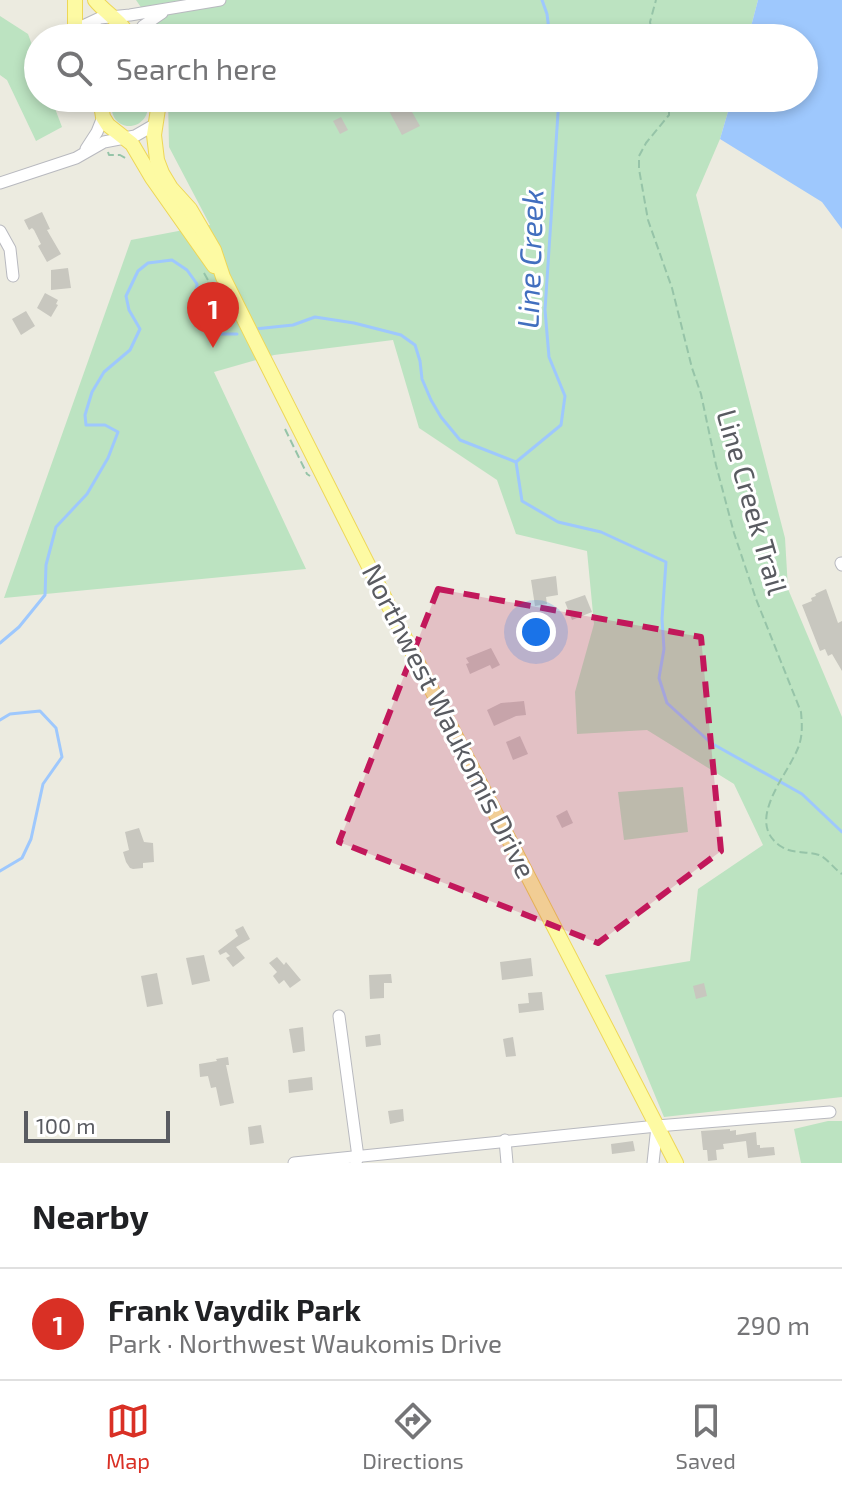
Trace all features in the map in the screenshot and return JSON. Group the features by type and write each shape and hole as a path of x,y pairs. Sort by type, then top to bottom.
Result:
{"main road":[{"path":"75,0 75,24"},
{"path":"95,0 119,24"},
{"path":"102,112 103,117"},
{"name":"Northwest Waukomis Drive","path":"157,112 154,135 162,173 190,209 214,250 238,308 676,1163"},
{"name":"Northwest Waukomis Drive","path":"103,117 140,155 152,178 223,277"}],"street":[{"path":"86,24 100,18 220,0"},
{"path":"146,24 173,7"},
{"path":"83,153 103,117"},
{"path":"0,183 65,162 104,142 126,138 154,125"},
{"path":"0,231 10,249 13,276"},
{"path":"339,1016 357,1160"},
{"path":"294,1163 357,1160 505,1140 830,1112"},
{"path":"653,1163 657,1126"},
{"path":"505,1140 507,1163"}],"path":[{"path":"650,24 656,0"},
{"name":"Line Creek Trail","path":"669,112 639,156 648,220 672,288 734,533 756,599 801,712 799,746 770,801 766,822 768,830 783,847 820,855 842,874"}],"highlighted area":[{"path":"438,589 701,637 721,851 598,943 339,842"}],"green space":[{"path":"136,0 758,0 752,24 152,24"},
{"path":"0,16 24,31 24,112 56,112 62,127 36,141 7,80 0,75"},
{"path":"112,112 147,112 142,121 131,126 114,117"},
{"path":"168,112 728,112 696,195 785,538 788,589 842,717 842,1097 664,1117 605,975 690,961 698,889 763,845 734,784 647,730 577,734 575,692 594,624 587,551 516,534 497,480 419,428 393,340 274,355 214,372 306,569 4,598 131,240 210,225 169,147"},
{"path":"683,787 688,832 624,840 618,792"},
{"path":"842,1121 842,1163 801,1163 794,1129"}],"water":[{"path":"758,0 842,0 842,229 822,202 720,139 728,112 818,112 818,24 752,24"}],"building":[{"path":"390,112 412,112 420,126 402,135"},
{"path":"341,117 348,130 340,134 333,121"},
{"path":"42,212 50,229 47,230 61,254 47,262 34,230 29,230 24,220"},
{"path":"68,268 71,288 51,290 51,270"},
{"path":"45,293 58,300 51,317 37,308"},
{"path":"26,311 35,326 21,335 12,319"},
{"path":"556,576 558,595 546,597 547,604 535,606 531,580"},
{"path":"826,589 838,623 842,621 842,671 832,654 828,656 825,649 820,651 802,605"},
{"path":"585,595 592,612 572,620 565,602"},
{"path":"491,648 500,665 492,669 490,665 470,674 466,658"},
{"path":"524,701 526,715 494,726 487,710 501,703"},
{"path":"520,736 528,754 513,760 506,742"},
{"path":"567,810 573,823 562,828 556,816"},
{"path":"139,828 144,842 153,843 154,862 143,863 143,868 133,869 126,862 123,852 129,850 125,832"},
{"path":"243,926 250,939 236,947 245,958 233,967 226,958 230,956 226,952 220,955 218,951 238,936 235,930"},
{"path":"204,955 210,981 192,985 186,958"},
{"path":"277,957 284,965 286,962 301,980 290,988 284,980 279,984 273,976 277,972 269,963"},
{"path":"531,958 533,976 502,980 500,962"},
{"path":"157,973 163,1004 147,1007 141,976"},
{"path":"391,974 392,983 384,983 384,998 370,999 369,975"},
{"path":"704,983 707,996 696,999 693,986"},
{"path":"542,992 544,1010 519,1013 518,1004 529,1003 528,993"},
{"path":"303,1027 305,1051 293,1053 289,1029"},
{"path":"380,1034 381,1045 366,1047 365,1036"},
{"path":"513,1037 516,1056 506,1057 503,1039"},
{"path":"228,1057 229,1065 226,1065 234,1103 220,1106 216,1087 211,1088 208,1076 200,1077 199,1064"},
{"path":"312,1077 313,1090 289,1093 288,1080"},
{"path":"403,1109 404,1121 390,1124 388,1111"},
{"path":"261,1125 264,1143 250,1145 248,1127"},
{"path":"736,1130 736,1135 756,1132 757,1145 760,1148 774,1147 775,1155 748,1158 746,1141 723,1144 724,1149 716,1150 717,1160 708,1161 701,1131"},
{"path":"633,1141 635,1151 612,1154 611,1144"}],"waterway":[{"name":"Line Creek","path":"542,0 548,24"},
{"name":"Line Creek","path":"558,112 545,310 549,357 565,396 561,425 516,462 522,501 558,522 601,532 666,562 662,619 664,649 659,678 667,703 711,743 802,794 842,832"},
{"path":"0,643 19,627 45,595 46,565 56,527 87,494 108,458 118,432 105,425 86,425 85,415 92,392 104,372 130,350 140,329 129,310 126,296 138,271 148,263 172,260 187,270 197,284 195,307 199,328 214,334 237,334"},
{"path":"255,329 293,325 315,317 401,335 415,345 422,379 431,400 460,440 516,462"},
{"path":"0,720 10,714 40,711 56,728 62,757 43,784 31,839 22,858 0,871"}],"place":[{"name":"Frank Vaydik Park","path":"213,348"}]}
